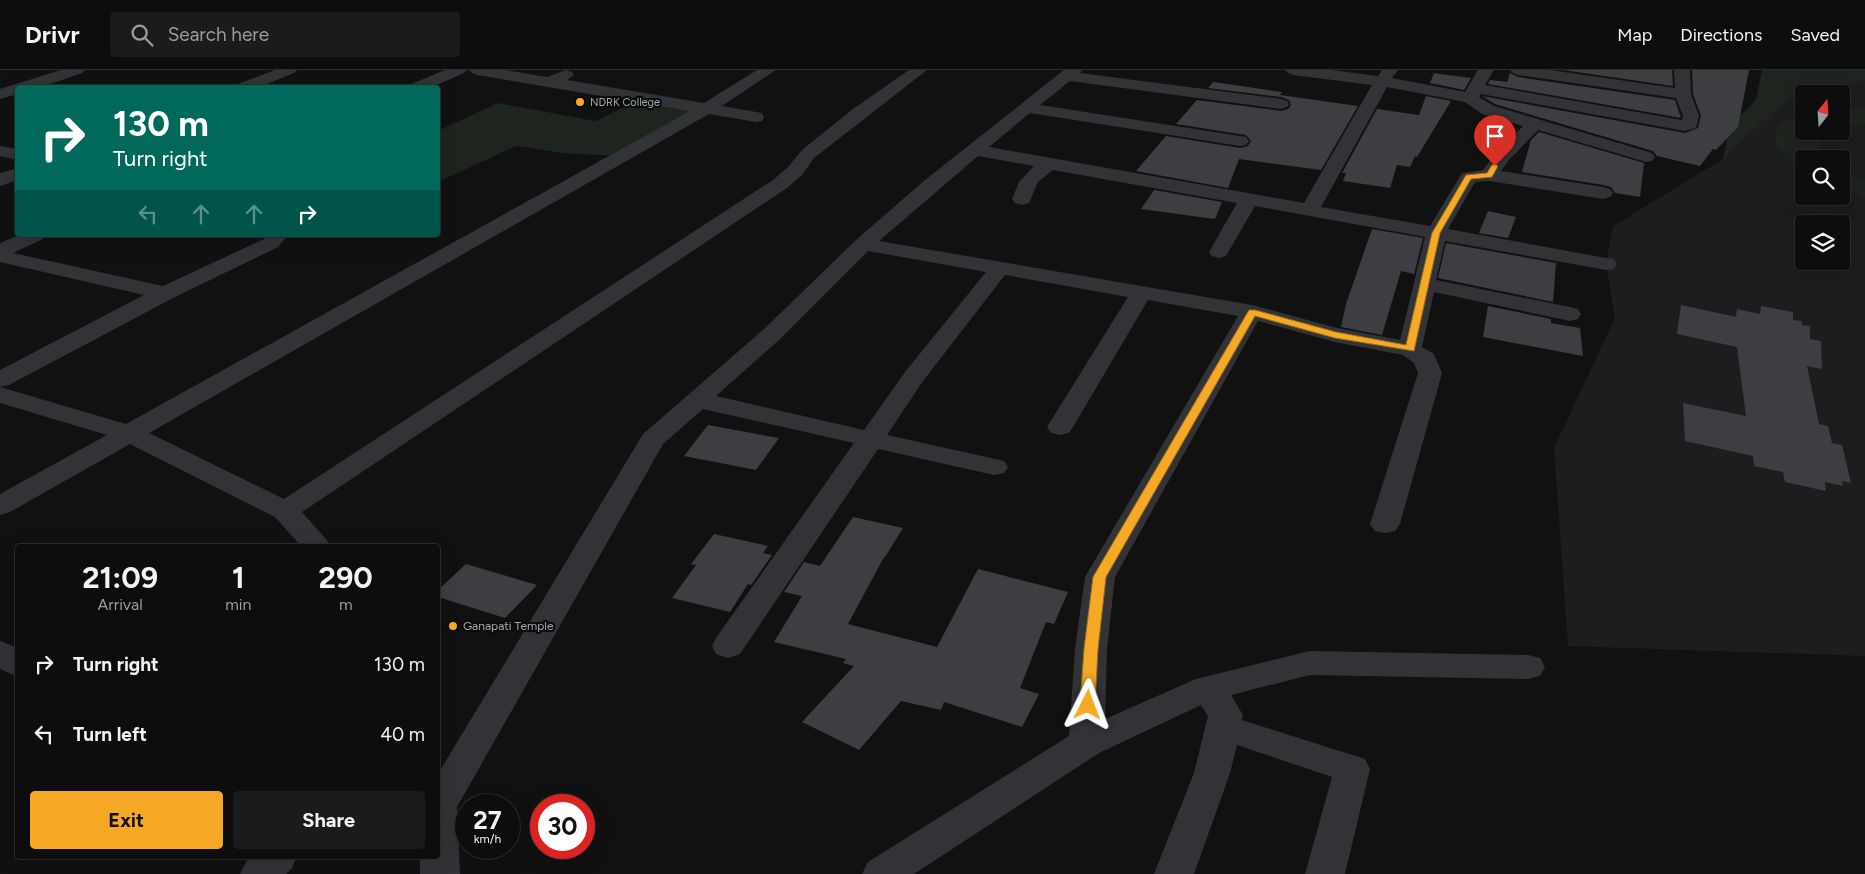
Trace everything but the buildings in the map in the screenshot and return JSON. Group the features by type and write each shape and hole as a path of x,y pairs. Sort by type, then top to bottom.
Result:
{"street":[{"path":"28,85 77,70"},
{"path":"242,70 272,76"},
{"path":"249,85 288,70"},
{"path":"422,85 459,70"},
{"path":"477,70 756,117"},
{"path":"549,82 576,70"},
{"path":"284,511 780,184 795,171 808,154 859,113 919,70"},
{"path":"1293,70 1386,76 1473,93 1685,126 1690,124 1691,116 1683,94 1682,70"},
{"path":"1486,70 1473,93 1475,103 1488,110 1646,157"},
{"path":"1518,70 1683,94"},
{"path":"734,71 764,73"},
{"path":"0,506 706,108 764,73"},
{"path":"440,803 652,440 772,336 863,244 932,184 1071,73 1281,104"},
{"path":"1310,211 1386,76"},
{"path":"1027,108 1240,141"},
{"path":"1489,175 1502,157 1535,124"},
{"path":"976,150 1606,264"},
{"path":"0,151 15,154"},
{"path":"1022,198 1027,183 1033,174 1049,164"},
{"path":"0,180 15,174"},
{"path":"1410,349 1436,233 1469,177 1489,175 1603,193"},
{"path":"1219,252 1249,200"},
{"path":"0,251 32,237"},
{"path":"0,380 165,293 271,242 276,237"},
{"path":"863,244 1252,312 1335,335 1410,349 1425,359 1430,373 1385,524"},
{"path":"0,256 165,293"},
{"path":"728,646 914,377 1000,268"},
{"path":"1425,284 1570,314"},
{"path":"1060,427 1141,293"},
{"path":"1086,742 1091,649 1100,577 1252,312"},
{"path":"0,395 129,433 284,511 315,544"},
{"path":"698,400 994,467"},
{"path":"0,653 15,662"},
{"path":"882,874 1086,742 1208,688 1310,663 1528,667"},
{"path":"1174,874 1212,774 1226,715 1208,688"},
{"path":"1223,727 1352,769 1326,874"},
{"path":"260,874 275,859"},
{"path":"440,859 440,874"}],"shaded area":[{"path":"1762,70 1865,70 1865,656 1568,646 1554,448 1615,318 1606,264 1613,226 1723,159 1730,127 1756,100"},
{"path":"1762,70 1865,70 1865,81 1840,85 1795,85 1795,98 1774,111 1723,159 1730,127 1756,100"},
{"path":"638,101 695,110 618,156 563,153 516,146 440,181 440,130 498,103 595,121"},
{"path":"1850,109 1865,109 1865,124 1850,126"},
{"path":"1795,116 1795,140 1820,140 1822,150 1795,150 1795,166 1792,164 1776,146 1776,130 1786,120"},
{"path":"1850,175 1865,181 1865,199 1850,193"}],"place":[{"name":"NDRK College","path":"580,102"},
{"name":"Ganapati Temple","path":"453,626"}],"route":[{"path":"1088,705 1091,649 1100,577 1252,312 1335,335 1410,349 1436,233 1469,177 1477,174 1489,175 1495,166"}]}
